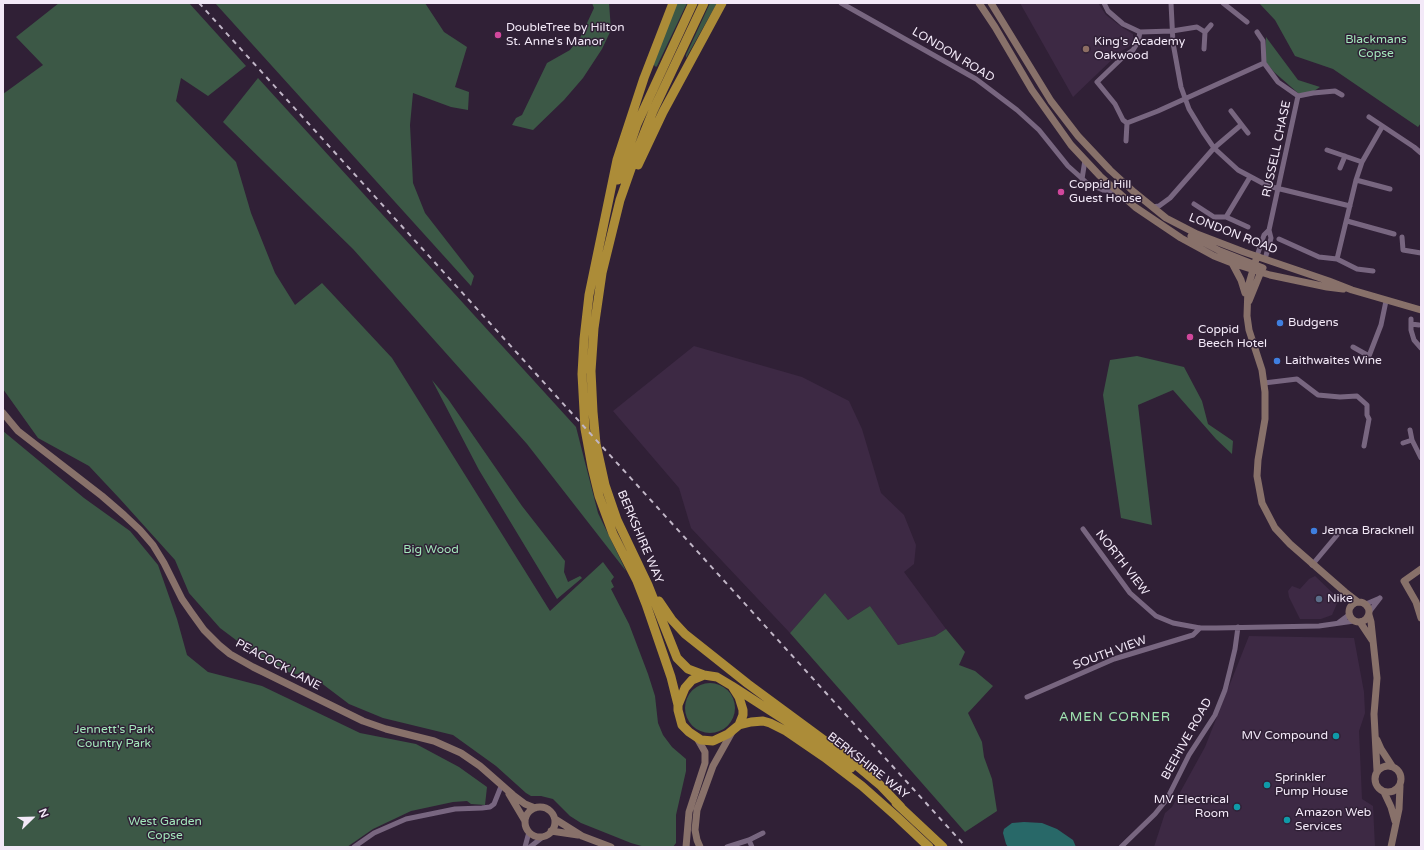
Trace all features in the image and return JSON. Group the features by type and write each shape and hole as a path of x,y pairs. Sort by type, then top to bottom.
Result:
{"highway":[{"path":"604,225 620,152 644,78 673,3"},
{"path":"604,225 638,124 693,3"},
{"path":"620,200 653,111 704,3"},
{"path":"620,200 663,112 722,3"},
{"name":"BERKSHIRE WAY","path":"620,200 606,254 596,308 592,351 592,412 599,459 605,485 617,520 648,585 677,658 688,669 704,676"},
{"name":"BERKSHIRE WAY","path":"604,225 593,271 586,318 583,359 583,404 588,445 595,482 603,509 613,534 637,581 646,604 671,677 678,705"},
{"path":"648,585 669,616 684,634 729,670 843,754 880,785 901,807"},
{"path":"704,676 717,677 732,686 739,697 743,715 736,728 713,741 705,741 688,732 682,725 678,705 682,692 695,678 704,676"},
{"name":"BERKSHIRE WAY","path":"732,686 809,737 901,807 943,847"},
{"name":"BERKSHIRE WAY","path":"736,728 751,722 763,721 786,731 862,786 929,847"}],"street":[{"name":"LONDON ROAD","path":"841,3 976,79 1017,110 1034,126 1068,166 1082,179 1092,186 1103,190 1117,191"},
{"name":"LONDON ROAD","path":"979,3 1032,90 1071,145 1117,191 1139,210 1181,238 1214,256 1232,263 1327,287 1352,290"},
{"name":"LONDON ROAD","path":"991,3 1060,113 1096,157 1152,207 1179,225 1204,237 1352,290 1421,310"},
{"path":"1104,3 1108,11 1123,24 1140,32 1172,31 1197,27 1205,32"},
{"path":"1172,3 1172,31 1178,76 1184,98 1199,127 1214,148 1227,162 1250,177 1268,186 1350,206"},
{"path":"1223,3 1247,22"},
{"path":"1204,49 1205,32 1211,25"},
{"path":"1127,122 1123,120 1115,104 1097,82 1122,58 1133,50 1138,42 1140,32"},
{"path":"1127,122 1158,111 1264,63 1263,41 1257,32"},
{"name":"RUSSELL CHASE","path":"1264,63 1278,82 1298,96 1269,230 1271,238 1265,259"},
{"path":"1298,96 1330,91 1335,91 1342,95"},
{"path":"1231,111 1248,133"},
{"path":"1369,117 1421,153"},
{"path":"1126,142 1127,122"},
{"path":"1152,207 1160,206 1170,198 1214,148 1241,125"},
{"path":"1337,259 1356,180 1362,162 1382,127"},
{"path":"1327,150 1362,162"},
{"path":"1340,168 1344,156"},
{"path":"1082,179 1085,160"},
{"path":"1076,173 1084,169"},
{"path":"1226,217 1250,177"},
{"path":"1356,180 1390,189"},
{"path":"1194,204 1214,217 1226,217 1248,227"},
{"path":"1347,220 1394,234"},
{"path":"1179,225 1184,232 1197,240 1253,268"},
{"name":"RUSSELL CHASE","path":"1257,256 1264,235 1269,230"},
{"path":"1402,237 1403,250 1421,253"},
{"path":"1279,239 1319,257 1337,259 1357,269 1373,271"},
{"path":"1247,305 1248,287 1257,256"},
{"path":"1247,305 1262,270 1265,259"},
{"path":"1232,263 1243,285 1247,305 1249,330 1262,370 1264,383 1265,414 1257,476 1262,503 1275,528 1290,544 1344,592 1362,603 1369,613 1377,678 1374,714 1377,771 1375,780 1378,788 1384,792 1393,811 1395,826"},
{"path":"1353,347 1369,356 1381,325 1386,301"},
{"path":"1419,325 1411,321 1414,340 1421,348"},
{"path":"1264,383 1297,378 1318,395 1340,397 1356,396 1367,405 1367,415 1369,419 1364,446"},
{"name":"PEACOCK LANE","path":"3,413 18,430 102,496 140,530 153,545 182,599 204,630 230,654 260,671 363,721 386,730 434,741 461,753 480,766 525,804 535,808"},
{"path":"1410,430 1412,440 1421,458"},
{"path":"1403,443 1412,440"},
{"name":"NORTH VIEW","path":"1083,529 1130,593 1156,616 1173,623 1200,628 1238,627"},
{"path":"1312,565 1338,534"},
{"path":"1421,569 1404,581 1416,602 1421,618"},
{"path":"1344,592 1353,616 1373,642"},
{"path":"1238,627 1319,626 1337,623 1353,616 1366,620 1369,613 1380,598 1353,604 1353,616"},
{"name":"BEEHIVE ROAD","path":"1121,847 1155,814 1167,799 1189,755 1215,715 1223,696 1230,670 1238,627"},
{"name":"SOUTH VIEW","path":"1027,697 1114,659 1193,636 1200,628"},
{"path":"700,847 695,830 697,810 713,766 736,728"},
{"path":"1376,736 1381,749 1392,766 1400,772 1402,779 1400,786 1399,809 1391,847"},
{"path":"686,847 689,812 705,763 705,752 697,738"},
{"path":"1377,771 1384,766 1392,766"},
{"path":"1384,792 1391,792 1400,786"},
{"path":"354,847 374,833 406,819 447,810 490,807 494,804 504,787"},
{"name":"PEACOCK LANE","path":"504,787 525,821"},
{"path":"525,847 529,832 525,821 528,813 535,808 548,808 554,815 554,828 551,832 530,847"},
{"path":"555,819 582,836 611,847"},
{"path":"529,832 536,836 544,836"},
{"path":"551,832 582,836"},
{"path":"727,847 749,840 763,833"},
{"path":"749,840 752,847"}],"shaded area":[{"name":"King's Academy Oakwood","path":"1020,3 1098,3 1106,15 1133,34 1133,40 1129,47 1121,51 1073,97"},
{"path":"694,346 802,377 849,401 862,429 881,493 904,515 916,545 914,564 904,572 946,629 935,636 898,645 870,606 848,620 825,593 790,633 691,528 679,488 613,411"},
{"path":"1315,576 1339,599 1332,615 1321,619 1300,619 1289,597 1288,591 1292,586 1300,589 1309,579"},
{"path":"1249,636 1354,638 1364,692 1365,713 1359,731 1362,799 1373,806 1375,847 1154,847 1165,813 1172,807 1205,747"},
{"path":"1012,823 1042,823 1057,829 1073,840 1076,847 1008,847 1003,833 1004,829"}],"green space":[{"name":"Big Wood","path":"59,3 189,3 246,66 208,96 181,78 176,101 236,162 251,213 275,273 295,305 322,283 392,358 550,611 603,562 614,577 611,581 614,587 611,589 629,624 648,674 655,696 658,723 663,735 672,747 686,759 686,771 676,815 676,843 673,847 645,847 581,823 570,816 553,799 541,796 531,796 526,793 496,766 453,735 383,718 349,704 308,673 296,674 288,672 252,652 220,628 189,593 175,560 89,466 38,438 3,389 3,94 43,65 16,37"},
{"path":"215,3 425,3 444,32 467,47 455,87 469,92 468,110 451,107 413,93 410,125 413,183 425,213 474,276 471,286"},
{"path":"592,3 609,3 611,30 602,49 583,78 564,100 533,130 512,125 516,118 522,115 547,63 570,50 581,36 594,8"},
{"path":"677,3 687,3 656,67 653,64"},
{"path":"710,3 717,3 686,58 686,55"},
{"name":"Blackmans Copse","path":"1259,3 1421,3 1421,123 1418,127 1333,69 1295,56 1275,20"},
{"path":"1266,37 1298,80 1320,87 1311,93 1298,93 1274,72 1265,61"},
{"path":"258,78 576,427 598,513 626,571 527,444 353,249 223,122"},
{"path":"1137,356 1184,367 1202,401 1208,424 1233,441 1232,454 1216,439 1173,390 1138,405 1152,525 1121,518 1103,395 1110,360"},
{"path":"432,380 448,399 522,506 565,561 564,572 568,582 580,576 582,578 557,599 479,470"},
{"name":"Jennett's Park Country Park","path":"3,431 84,498 130,531 158,565 177,619 187,655 208,672 262,686 360,733 416,744 459,767 487,787 485,805 471,804 467,801 453,802 411,811 373,829 347,847 3,847"},
{"path":"825,593 848,620 870,606 898,645 935,636 946,629 965,652 959,665 975,671 993,686 968,713 982,742 984,757 992,779 997,811 965,832 790,633"},
{"path":"715,683 720,684 728,690 734,698 734,718 728,726 720,732 705,733 700,732 692,726 686,718 685,703 686,698 692,690 700,684"}],"railway":[{"path":"199,3 966,847"}],"place":[{"name":"DoubleTree by Hilton St. Anne's Manor","path":"498,35"},
{"name":"King's Academy Oakwood","path":"1086,49"},
{"name":"Coppid Hill Guest House","path":"1061,192"},
{"name":"Budgens","path":"1280,323"},
{"name":"Coppid Beech Hotel","path":"1190,337"},
{"name":"Laithwaites Wine","path":"1277,361"},
{"name":"Jemca Bracknell","path":"1314,531"},
{"name":"Nike","path":"1319,599"},
{"name":"MV Compound","path":"1336,736"},
{"name":"Sprinkler Pump House","path":"1267,785"},
{"name":"MV Electrical Room","path":"1237,807"},
{"name":"Amazon Web Services","path":"1287,820"}],"district":[{"name":"AMEN CORNER","path":"1115,718"}],"park label":[{"name":"West Garden Copse","path":"165,829"}]}
